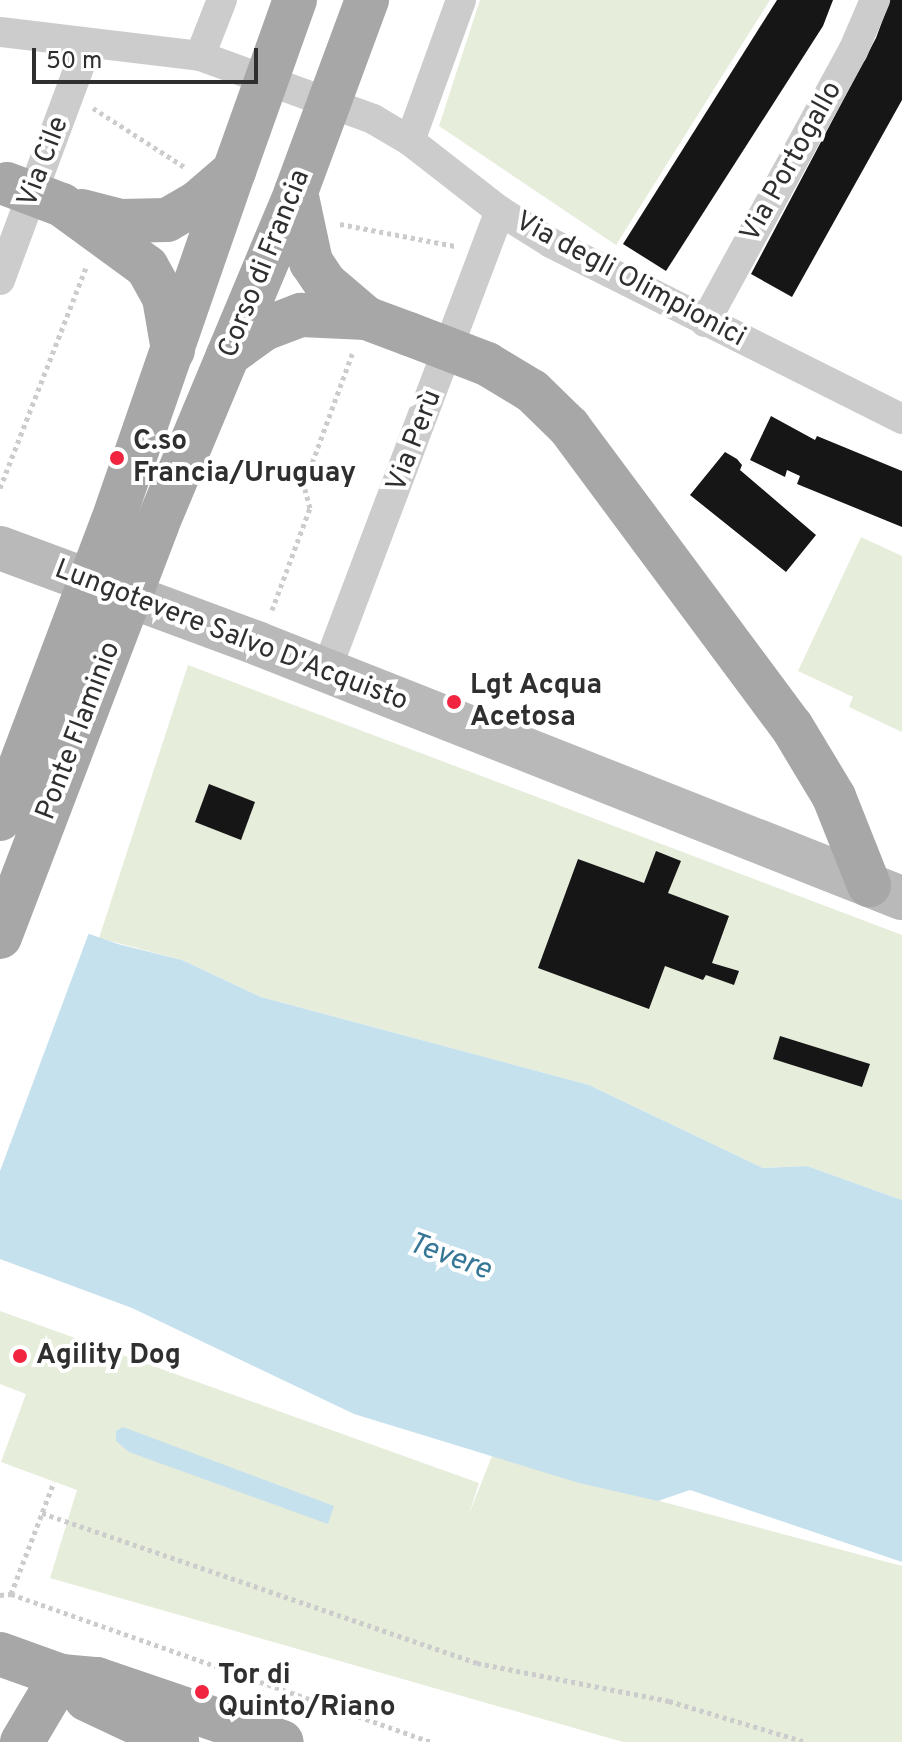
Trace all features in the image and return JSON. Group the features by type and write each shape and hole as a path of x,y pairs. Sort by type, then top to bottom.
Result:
{"main road":[{"name":"Corso di Francia","path":"112,523 173,353 225,179 295,0"},
{"name":"Corso di Francia","path":"157,525 228,355 299,211 367,0"},
{"path":"4,184 103,217 142,223 167,220 225,179"},
{"path":"62,205 134,255 154,278 167,308 173,353"},
{"path":"299,211 307,252 319,275 366,318"},
{"path":"228,355 248,339 290,317 366,318 487,364 532,391 569,427 792,727 886,891"},
{"name":"Ponte Flaminio","path":"0,819 112,523"},
{"name":"Ponte Flaminio","path":"0,937 157,525"},
{"name":"Lungotevere Salvo D'Acquisto","path":"3,549 259,644 886,891"},
{"path":"0,1654 61,1676 97,1679 282,1742"},
{"path":"22,1742 61,1676"},
{"path":"61,1676 88,1701 177,1742"}],"street":[{"path":"200,56 222,0"},
{"path":"410,141 461,0"},
{"name":"Via Portogallo","path":"705,322 846,65 875,0"},
{"name":"Via degli Olimpionici","path":"0,32 200,56 353,110 410,141 500,211 575,256 902,419"},
{"name":"Via Cile","path":"0,280 88,44"},
{"name":"Via Perù","path":"326,671 500,211"}],"path":[{"path":"71,93 225,179"},
{"path":"299,211 323,221 484,252"},
{"path":"0,488 100,232"},
{"path":"259,644 310,508 304,485 366,318"},
{"path":"11,1594 54,1482"},
{"path":"42,1513 477,1663 669,1701 806,1742"},
{"path":"0,1595 11,1594 431,1742"}],"green space":[{"path":"480,0 770,0 616,245 439,126"},
{"path":"861,537 902,556 902,732 849,707 853,697 798,671"},
{"path":"188,665 902,935 902,1200 807,1166 763,1168 589,1085 261,997 182,960 99,938"},
{"path":"0,1311 479,1483 469,1514 492,1456 902,1566 902,1742 623,1742 50,1578 77,1490 1,1462 26,1394 0,1384"}],"water":[{"name":"Tevere","path":"0,903 118,944 182,960 261,997 589,1085 763,1168 807,1166 902,1200 902,1562 690,1490 658,1501 579,1483 354,1414 132,1308 0,1259"},
{"path":"123,1427 334,1506 328,1524 129,1452 116,1441 116,1431"}],"pier":[{"path":"0,899 90,930 0,1171"}],"building":[{"path":"777,0 833,0 823,26 666,271 623,244"},
{"path":"890,0 902,0 902,100 792,297 751,274 876,38"},
{"path":"771,416 815,440 817,436 902,471 902,527 797,484 800,476 787,470 785,477 750,460"},
{"path":"725,452 742,465 740,470 816,535 786,572 690,495"},
{"path":"209,784 255,802 241,840 195,822"},
{"path":"656,851 681,861 668,893 729,916 712,963 739,971 734,985 706,975 703,980 665,966 649,1009 538,968 578,859 644,883"},
{"path":"780,1036 870,1064 862,1087 773,1059"}],"place":[{"name":"C.so Francia/Uruguay","path":"117,458"},
{"name":"Lgt Acqua Acetosa","path":"454,702"},
{"name":"Agility Dog","path":"20,1356"},
{"name":"Tor di Quinto/Riano","path":"202,1692"}]}
